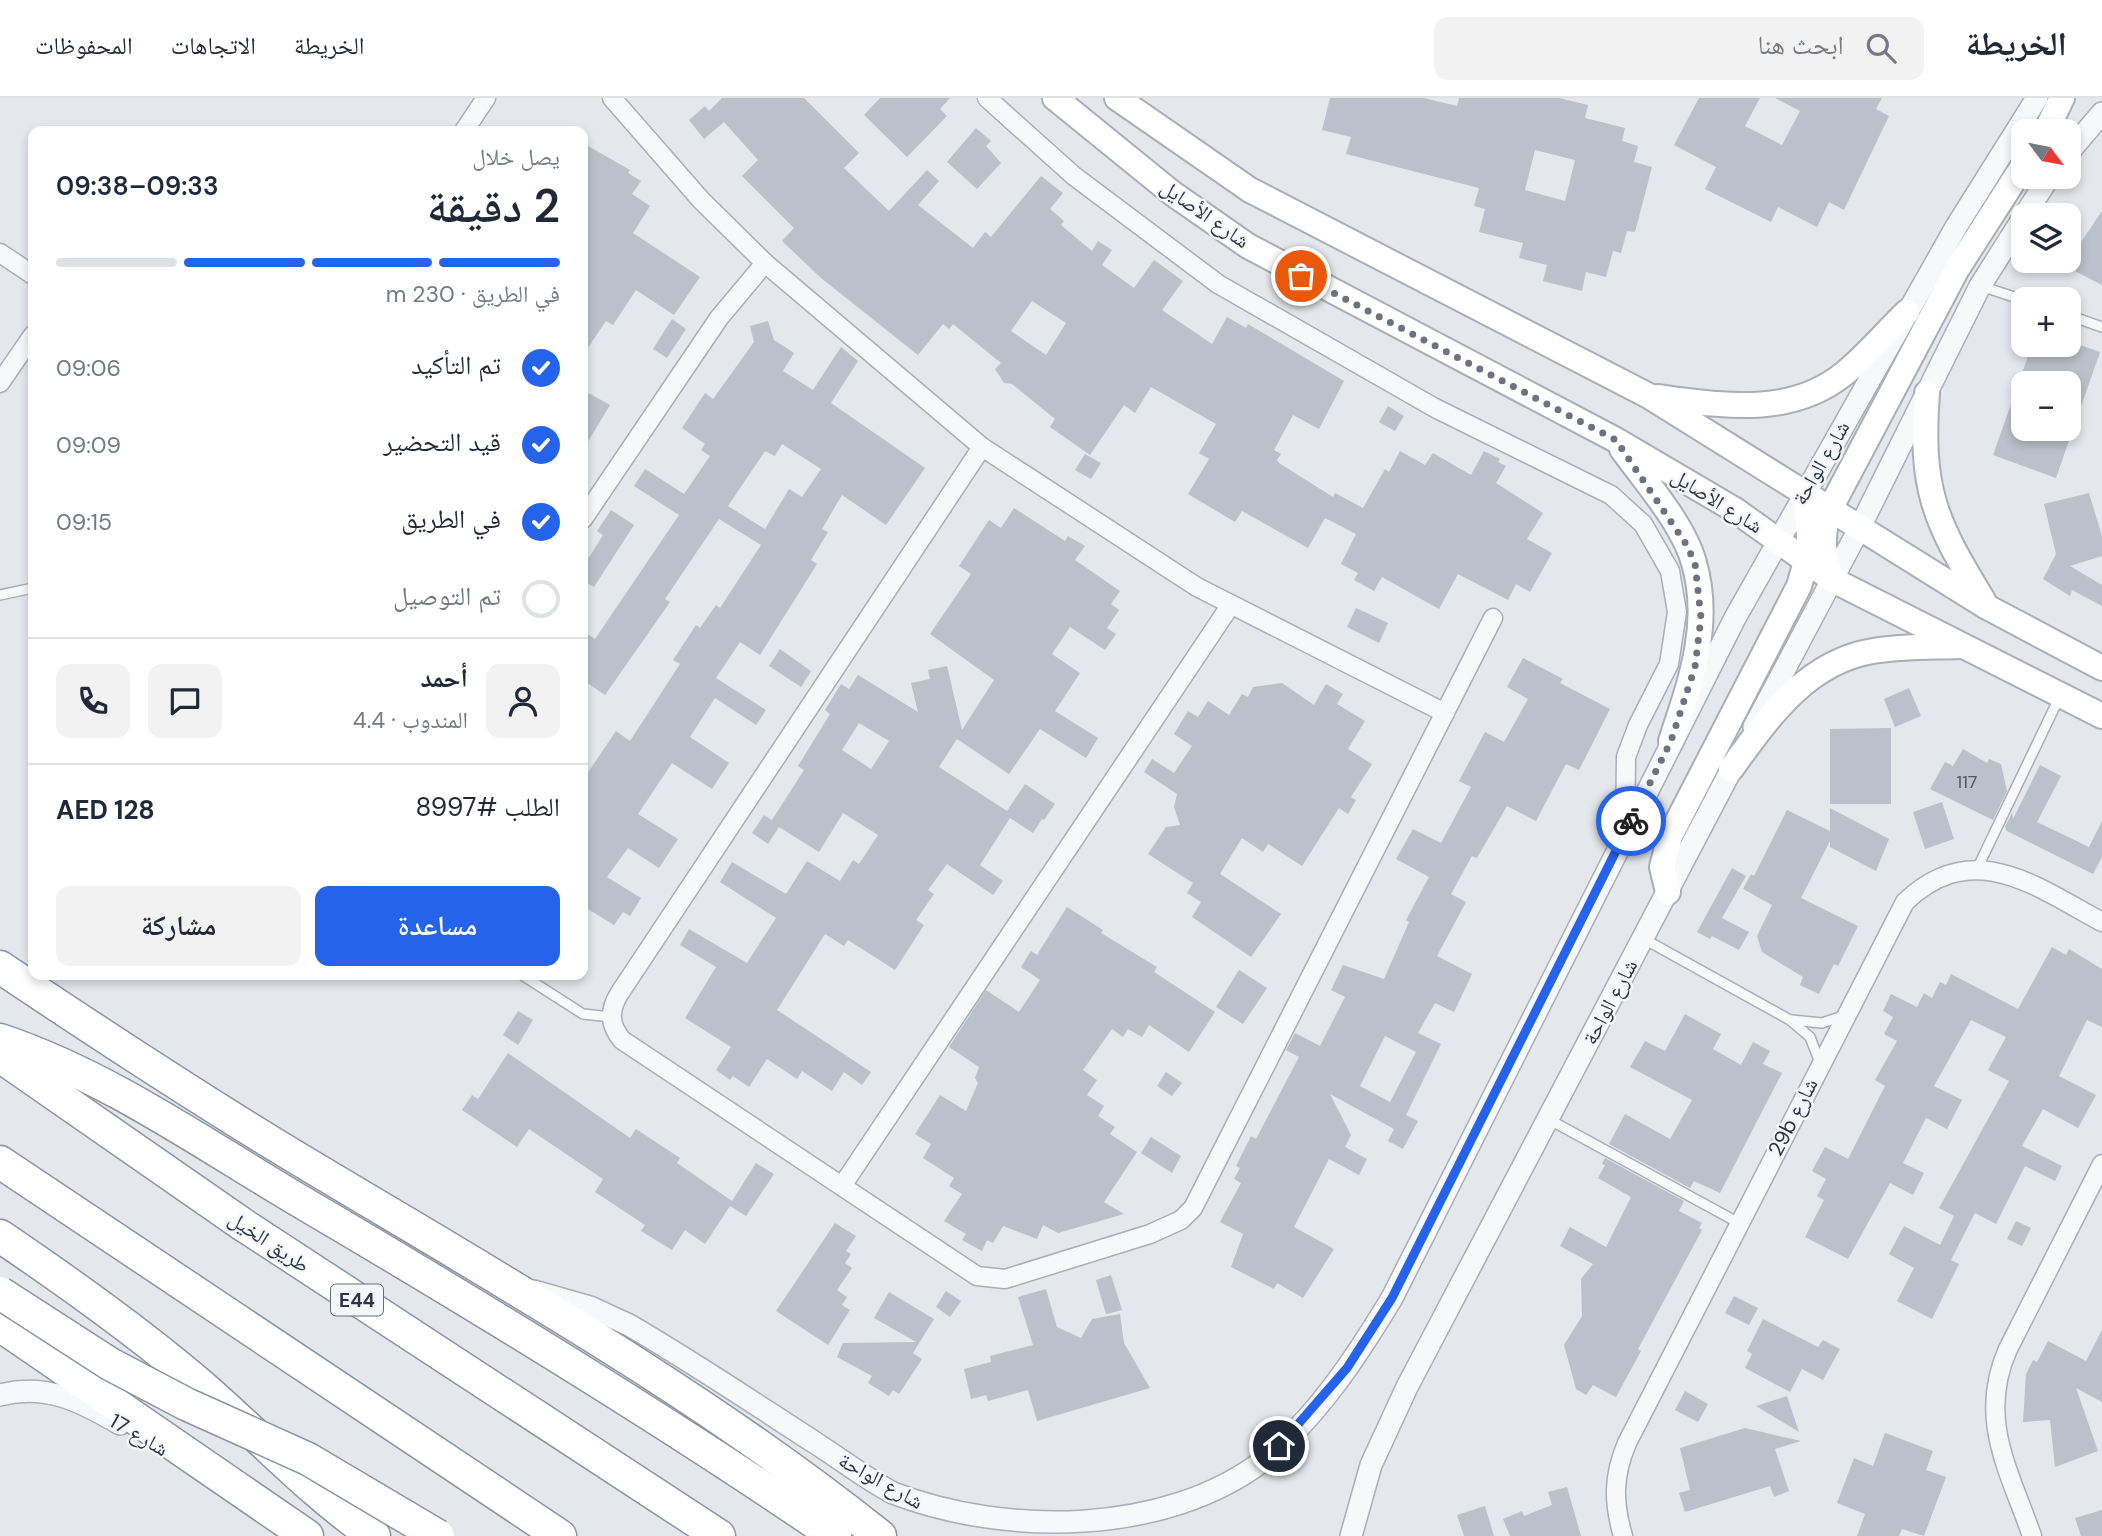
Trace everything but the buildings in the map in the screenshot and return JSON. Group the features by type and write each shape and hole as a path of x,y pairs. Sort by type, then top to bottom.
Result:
{"highway":[{"path":"0,967 214,1107 508,1285 755,1444 880,1536"},
{"path":"0,1040 42,1055 118,1094 418,1270 624,1397 835,1536"},
{"name":"طريق الخيل","path":"0,1056 242,1224 719,1536"},
{"path":"0,1162 560,1536"},
{"path":"0,1236 82,1291 164,1354 319,1495 374,1536"},
{"path":"0,1293 110,1364 186,1404 308,1459 438,1536"},
{"path":"0,1325 307,1536"}],"main road":[{"name":"شارع الأصايل","path":"1055,98 1172,193 1248,246 1616,440 1735,510 1833,580 2102,716"},
{"name":"شارع الأصايل","path":"1117,98 1204,162 1250,190 1649,396 1987,607 2102,668"},
{"path":"2052,119 2062,98"},
{"path":"1833,580 1823,553 1822,539 1830,509 1956,269 2011,184"},
{"path":"1649,396 1739,407 1796,400 1844,373 1906,312"},
{"path":"1927,393 1925,456 1930,494 1944,534 1987,607"},
{"path":"1616,440 1672,521 1695,563 1700,643 1671,741"},
{"path":"1668,892 1662,867 1670,836 1789,606 1808,562 1810,529 1805,491"},
{"path":"1731,769 1768,719 1803,683 1822,670 1871,651 1965,646"}],"street":[{"path":"467,126 486,98"},
{"path":"612,98 701,200 765,263 982,447 1166,568 1230,606 1445,713"},
{"path":"987,98 1093,191 1218,284 1435,408 1611,495 1643,524 1670,571 1677,612 1669,664 1638,725 1626,757 1625,833"},
{"name":"شارع الواحة","path":"508,1285 550,1294 629,1325 892,1492 944,1514 1017,1529 1071,1530 1128,1522 1184,1504 1230,1482 1264,1460 1321,1401 1371,1334 1412,1261 1671,741 1777,539 1906,312 1997,158 2037,98"},
{"path":"2081,138 2102,113"},
{"name":"شارع الواحة","path":"1351,1536 1371,1465 1393,1416 1731,769 1833,580 1980,286 2041,189"},
{"path":"0,253 28,272"},
{"path":"588,512 719,318 765,263"},
{"path":"0,383 28,342"},
{"path":"982,447 619,994 611,1017 614,1030 622,1040 965,1270 991,1279 1019,1275 1150,1234 1181,1220 1193,1209 1493,618"},
{"path":"842,1186 1230,606"},
{"name":"29b شارع","path":"1623,1536 1614,1490 1617,1465 1844,1016 1905,902 1938,877 1977,869 2020,878 2102,922"},
{"path":"2032,1536 1999,1442 1994,1419 1998,1371 2102,1164"},
{"name":"17 شارع","path":"0,1395 39,1391 74,1399 270,1509"}],"lane":[{"path":"1980,286 2011,296"},
{"path":"2081,320 2102,327"},
{"path":"0,595 28,589"},
{"path":"1977,869 2061,694"},
{"path":"1644,939 1790,1020 1810,1037 1820,1064"},
{"path":"530,980 583,1014 611,1017"},
{"path":"1790,1020 1822,1023 1844,1016"},
{"path":"1548,1119 1739,1223"}],"way so far":[{"path":"1301,276 1616,440 1686,544 1695,563 1701,618 1700,643 1671,741 1631,821"}],"route":[{"path":"1279,1446 1347,1368 1392,1298 1631,821"}]}
